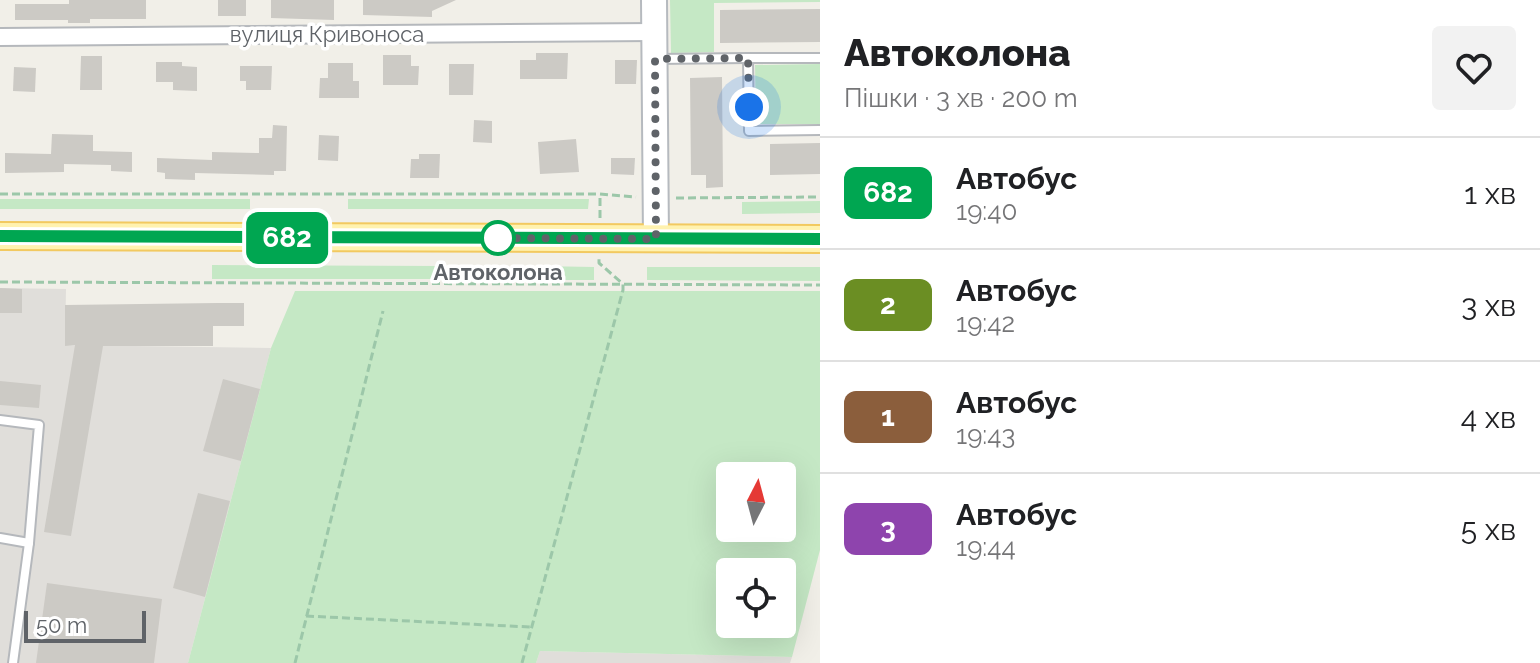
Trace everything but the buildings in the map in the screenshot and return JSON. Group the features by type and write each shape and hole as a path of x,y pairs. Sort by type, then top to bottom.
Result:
{"main road":[{"path":"0,236 820,239"}],"street":[{"path":"654,0 656,239"},
{"name":"вулиця Кривоноса","path":"0,37 655,32"}],"lane":[{"path":"748,58 749,131 820,130"},
{"path":"655,59 820,58"},
{"path":"0,420 39,425 29,543 13,663"},
{"path":"0,538 29,543"}],"path":[{"path":"0,194 820,197"},
{"path":"0,282 820,285"},
{"path":"522,663 623,284"},
{"path":"295,663 383,311"},
{"path":"306,616 532,627"}],"shaded area":[{"path":"0,288 66,289 65,345 271,348 188,663 0,663"},
{"path":"540,651 792,657 790,663 536,663"}],"green space":[{"path":"670,0 820,2 714,3 714,52 671,53"},
{"path":"820,64 820,124 756,124 755,65"},
{"path":"0,199 250,199 250,209 0,209"},
{"path":"348,199 589,199 588,209 348,209"},
{"path":"820,201 820,213 742,214 742,202"},
{"path":"212,265 442,266 442,279 212,279"},
{"path":"539,266 594,267 594,280 539,280"},
{"path":"647,267 820,267 820,281 647,280"},
{"path":"295,291 820,291 820,550 792,657 540,651 536,663 188,663 271,348"}],"bus line":[{"name":"682","path":"0,236 820,239"}],"place":[{"name":"Автоколона","path":"498,238"}],"route":[{"path":"498,238 493,238 656,239 655,59 748,58 749,107"}]}
